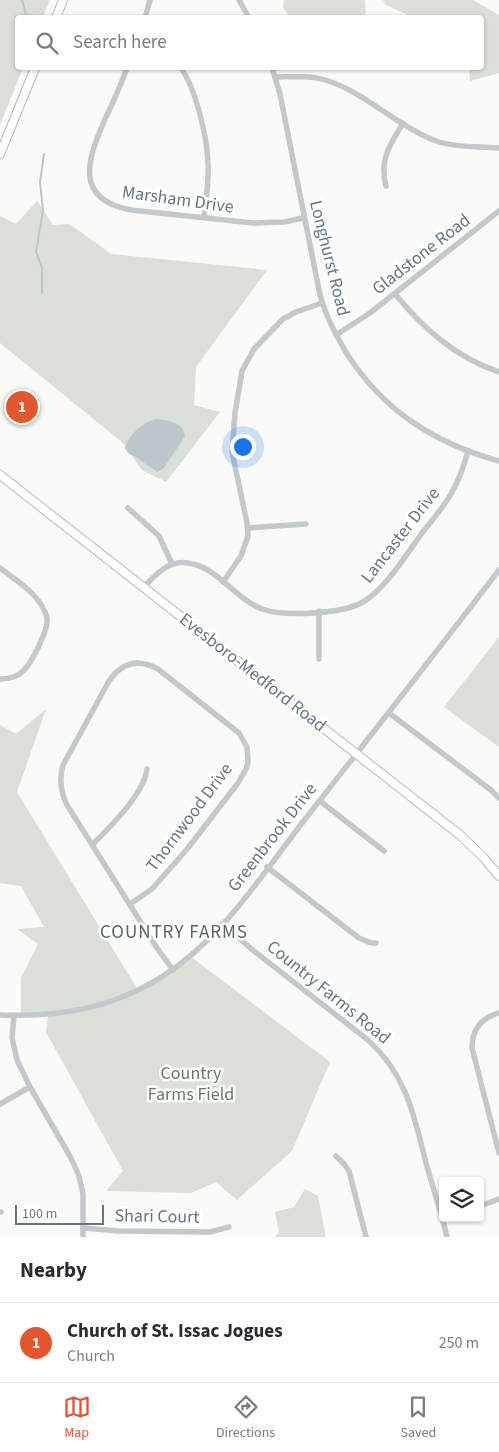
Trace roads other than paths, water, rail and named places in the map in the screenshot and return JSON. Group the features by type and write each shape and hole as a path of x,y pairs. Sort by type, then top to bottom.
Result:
{"street":[{"path":"57,15 63,0"},
{"path":"146,15 150,0"},
{"path":"239,0 247,15"},
{"path":"0,154 34,70"},
{"name":"Marsham Drive","path":"126,70 91,154 89,169 95,189 103,200 116,207 148,212 253,223 284,222 304,218"},
{"path":"182,70 194,94 208,156 208,182 204,217"},
{"name":"Longhurst Road","path":"273,70 322,303 336,334 360,372 378,394 416,425 450,444 499,460"},
{"path":"275,77 307,77 331,82 436,141 465,147 499,148"},
{"path":"386,186 384,158 403,123"},
{"name":"Gladstone Road","path":"336,334 364,318 499,212"},
{"path":"395,294 422,325 447,347 469,360 499,372"},
{"path":"223,582 234,568 244,550 248,536 232,452 235,413 242,371 254,349 283,319 296,312 322,303"},
{"name":"Lancaster Drive","path":"172,564 191,563 206,570 248,602 262,609 287,613 319,612 352,607 368,598 382,586 447,500 458,480 468,451"},
{"name":"Evesboro-Medford Road","path":"0,475 460,835 499,876"},
{"path":"128,508 159,536 172,564 158,573 144,587"},
{"path":"248,528 306,524"},
{"path":"0,568 39,601 47,619 43,639 24,670 10,679 0,679"},
{"name":"Greenbrook Drive","path":"0,1015 56,1015 96,1006 139,990 173,970 202,946 223,924 268,868 499,570"},
{"path":"319,612 320,659"},
{"name":"Thornwood Drive","path":"130,904 152,889 188,848 238,783 248,762 247,747 239,733 152,666 138,663 131,663 118,669 113,674 63,765 60,780 63,797 157,948 173,970"},
{"path":"389,713 499,798"},
{"path":"93,844 117,819 137,794 144,781 147,769"},
{"path":"320,801 384,851"},
{"path":"268,868 359,938 376,943"},
{"name":"Country Farms Road","path":"223,924 249,947 368,1040 385,1057 399,1078 410,1102 439,1204"},
{"path":"499,1013 491,1015 480,1023 474,1034 472,1048 499,1153"},
{"path":"14,1016 12,1045 17,1060 79,1176 83,1194 83,1237"},
{"path":"0,1104 30,1087"},
{"path":"336,1156 349,1171 366,1237"},
{"path":"484,1205 499,1199"},
{"name":"Country Farms Road","path":"443,1222 446,1237"},
{"name":"Shari Court","path":"83,1228 119,1231 210,1232 229,1226"}],"waterway":[{"path":"22,0 26,15"},
{"path":"42,293 42,268 36,252 43,211 40,182 44,154"}],"place":[{"name":"Church of St. Issac Jogues","path":"22,407"}],"district":[{"name":"COUNTRY FARMS","path":"174,931"}],"park label":[{"name":"Country Farms Field","path":"191,1083"}]}
